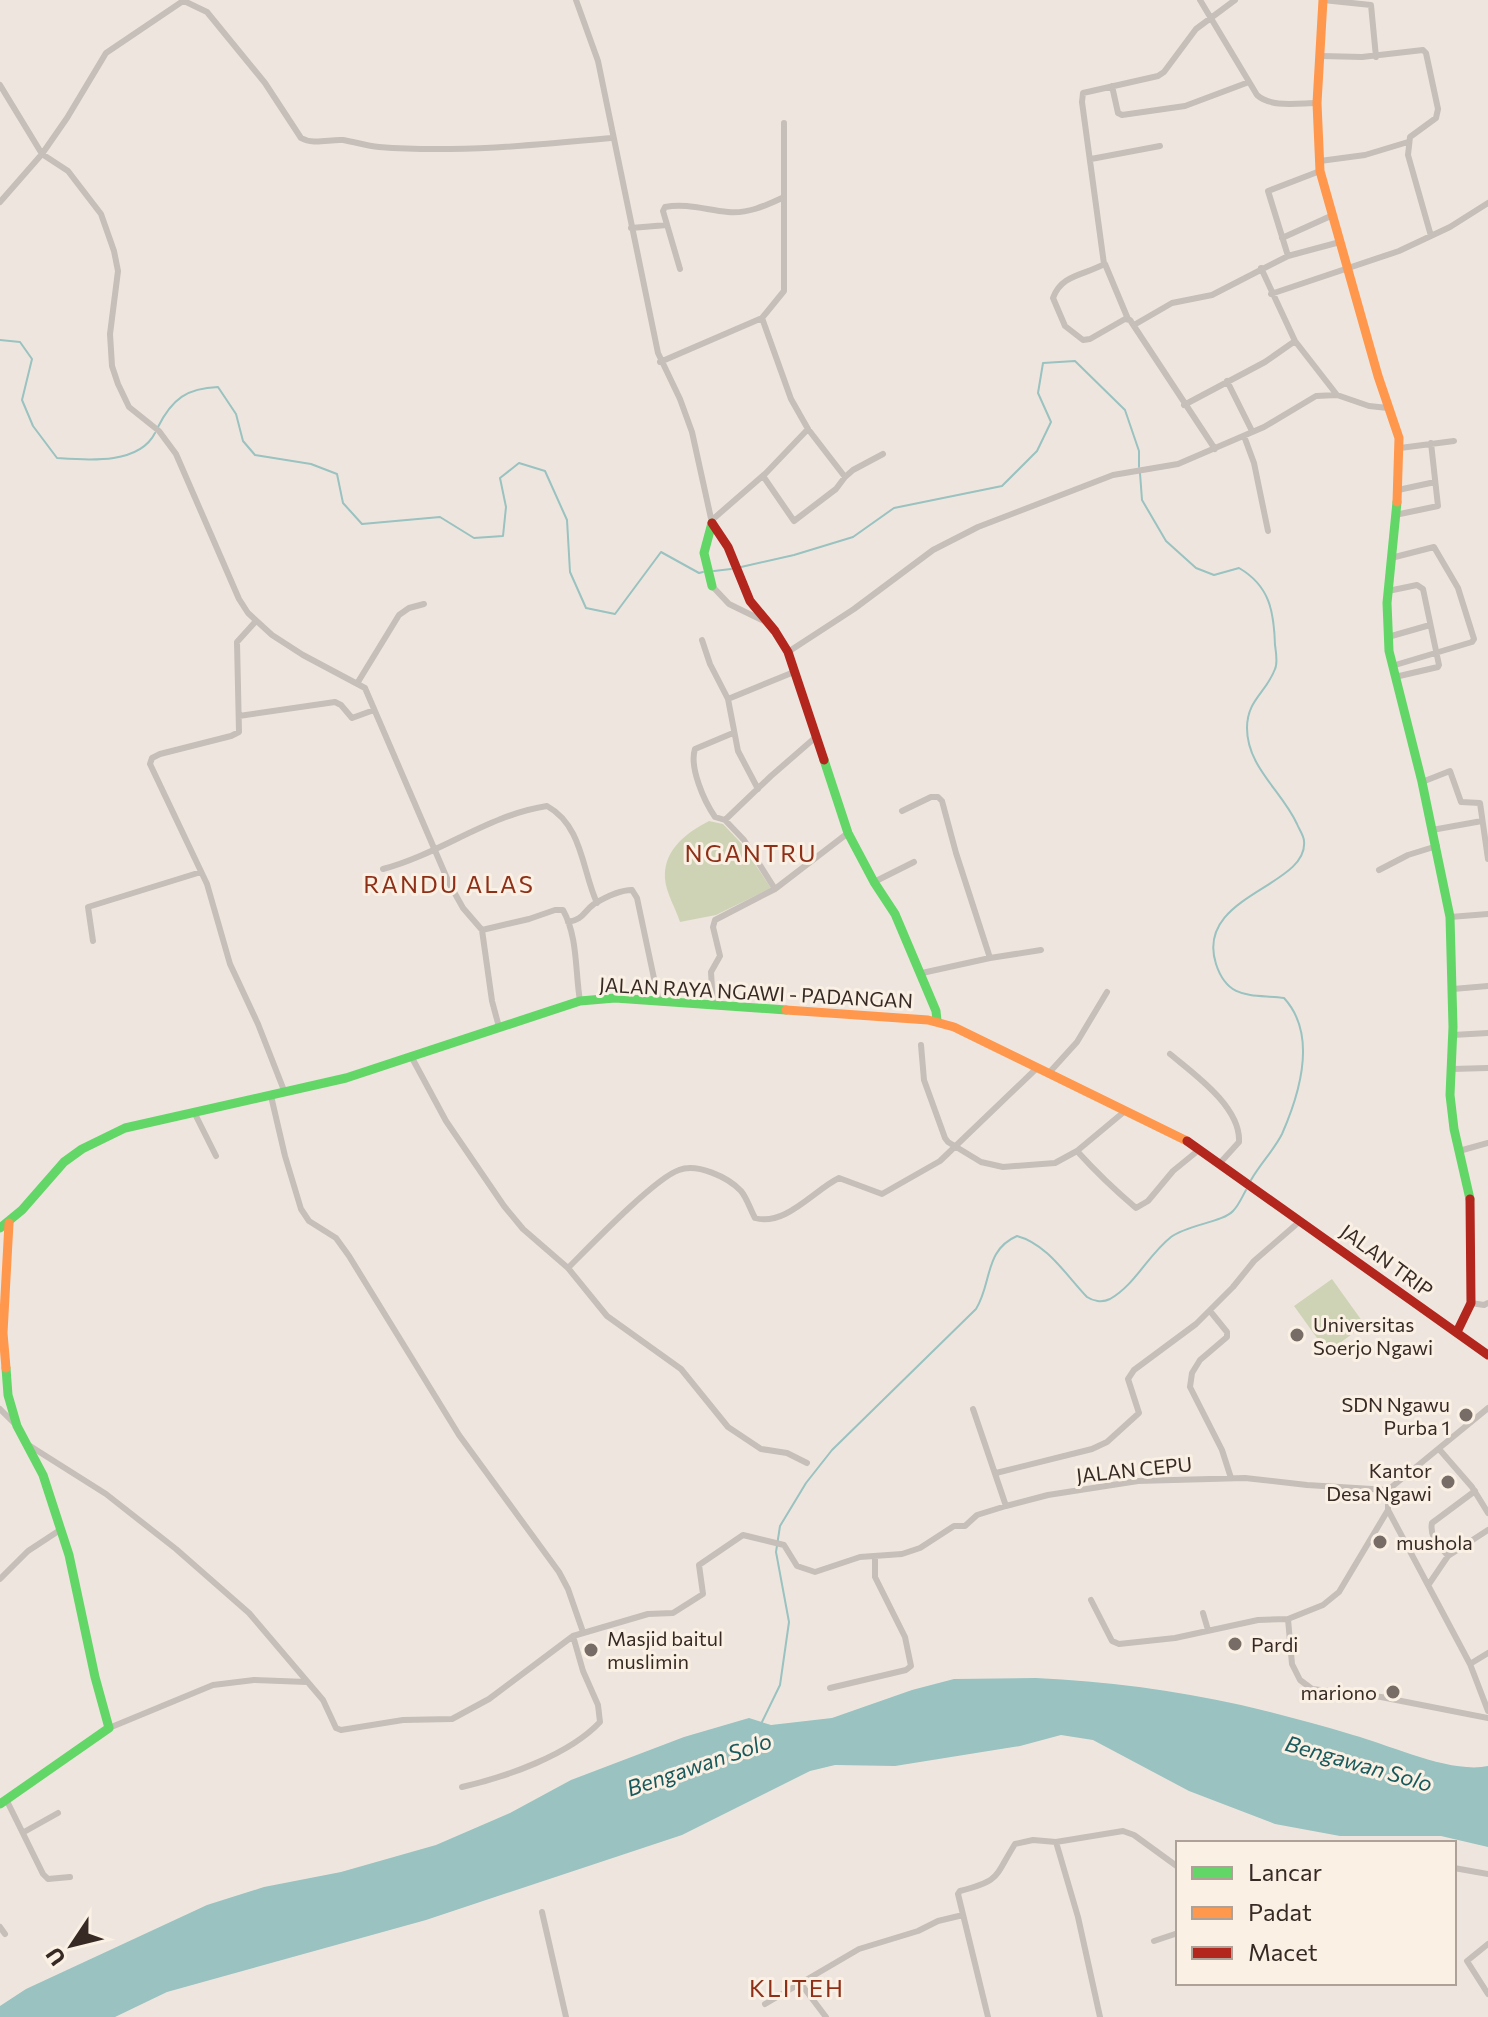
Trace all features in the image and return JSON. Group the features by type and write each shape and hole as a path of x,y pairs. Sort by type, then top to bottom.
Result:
{"main road":[{"path":"1323,0 1317,103 1320,166 1397,428 1400,448 1388,591 1388,637 1392,666 1437,846 1450,917 1453,989 1450,1095 1472,1219 1471,1303 1457,1332"},
{"path":"712,522 728,547 746,594 788,652 848,833 895,914 922,973 937,1021"},
{"path":"712,522 704,547 712,586"},
{"name":"JALAN RAYA NGAWI - PADANGAN","path":"4,1226 64,1162 82,1149 125,1128 346,1078 580,1001 615,998 937,1021 979,1038 1200,1149 1265,1195"},
{"name":"JALAN TRIP","path":"1265,1195 1488,1355"},
{"path":"3,1801 109,1728 69,1555 43,1475 17,1426 8,1395 3,1356 4,1226"}],"street":[{"path":"0,202 42,154 106,53 183,0 207,12 265,83 306,141 335,140 379,147 454,147 526,146 612,138"},
{"path":"576,0 598,61 660,362 680,399 692,432 712,522 763,476 808,429"},
{"path":"1200,0 1257,95 1271,102 1317,103"},
{"path":"1215,449 1131,322 1104,263 1082,96 1085,92 1149,79 1164,72 1188,36 1235,0"},
{"path":"1323,0 1371,5 1376,57"},
{"path":"1321,56 1376,57 1423,50 1426,53 1438,109 1436,118 1410,137 1408,142 1411,169 1431,236"},
{"path":"1112,86 1118,113 1122,115 1185,106 1249,82"},
{"path":"0,85 42,154 73,176 101,214 118,271 110,334 112,366 129,407 159,431 176,454 239,599 256,621 296,651 365,688 458,900 482,930 492,1001 499,1027"},
{"path":"660,362 762,318 780,297 786,283 782,198 784,123"},
{"path":"1288,256 1268,191 1320,166 1408,142"},
{"path":"1091,159 1160,146"},
{"path":"680,269 663,211 666,206 694,205 738,212 763,207 782,198"},
{"path":"1271,294 1431,236 1488,203"},
{"path":"1282,238 1333,215"},
{"path":"631,228 667,225"},
{"path":"1104,263 1065,281 1056,288 1053,298 1065,326 1083,340 1172,303 1212,295 1288,256 1340,242"},
{"path":"1261,268 1295,341 1337,395"},
{"path":"762,318 791,399 808,429 845,477"},
{"path":"1184,405 1265,362 1295,341"},
{"path":"1227,381 1252,431"},
{"path":"788,652 956,537 1113,475 1178,464 1275,421 1310,398 1337,395 1369,406 1389,408"},
{"path":"1244,436 1254,463 1268,531"},
{"path":"1400,448 1454,441"},
{"path":"1395,515 1437,507 1431,443"},
{"path":"763,476 794,521 836,489 845,477 862,464 883,454"},
{"path":"1398,490 1435,482"},
{"path":"1391,558 1434,547 1458,588 1474,641 1392,666"},
{"path":"712,586 729,604 765,622"},
{"path":"1388,591 1422,586 1438,667 1395,677"},
{"path":"358,682 399,615 424,604"},
{"path":"256,621 237,642 239,732 160,754 150,761 161,791 201,872 214,904 230,964 285,1093"},
{"path":"1388,637 1430,625"},
{"path":"702,640 728,699 733,733 745,767 758,789"},
{"path":"728,699 794,672"},
{"path":"239,716 335,702 352,718 374,710"},
{"path":"733,733 695,749 693,753 697,776 710,811 718,820 725,820 817,736"},
{"path":"1422,782 1447,771 1452,772 1460,801 1479,802 1488,859"},
{"path":"902,811 931,797 942,801 990,958"},
{"path":"383,869 436,850 495,822 535,808 551,807 580,846 597,903"},
{"path":"725,820 744,840 775,889"},
{"path":"1432,830 1482,821"},
{"path":"713,1005 711,972 720,956 714,922 721,915 775,889 848,833"},
{"path":"1379,870 1408,855 1437,846"},
{"path":"874,882 914,862"},
{"path":"93,941 88,907 201,872"},
{"path":"568,922 583,918 597,903 625,890 634,893 659,1002"},
{"path":"482,930 559,909 565,912 578,964 576,975 580,1001"},
{"path":"1450,917 1488,914"},
{"path":"922,973 1041,950"},
{"path":"1453,989 1488,986"},
{"path":"1048,1074 1077,1042 1107,992"},
{"path":"1453,1035 1488,1033"},
{"path":"921,1045 924,1080 945,1138 981,1162 1003,1167 1055,1163 1077,1151 1125,1111"},
{"path":"1170,1054 1218,1096 1237,1128 1239,1142 1220,1163"},
{"path":"411,1056 446,1121 504,1206 523,1229 568,1268 607,1316 689,1376 728,1427 761,1449 787,1453 807,1463"},
{"path":"568,1268 660,1183 679,1170 699,1169 731,1183 742,1193 755,1218 763,1220 797,1207 839,1178 882,1194 929,1169 1037,1068"},
{"path":"1452,1069 1488,1068"},
{"path":"30,1446 106,1494 176,1549 249,1613 326,1706 338,1730 403,1720 448,1720 489,1699 573,1636 583,1632 568,1589 543,1548 459,1435 349,1256 336,1238 309,1221 301,1209 271,1096"},
{"path":"195,1114 216,1156"},
{"path":"1459,1151 1488,1143"},
{"path":"1077,1151 1136,1208 1148,1201 1173,1171 1200,1149"},
{"path":"996,1473 1092,1449 1107,1442 1139,1413 1128,1379 1130,1374 1210,1311 1247,1268 1300,1220"},
{"path":"1471,1303 1486,1304 1488,1312"},
{"path":"1210,1311 1227,1332 1227,1337 1200,1360 1192,1373 1190,1387 1222,1450 1231,1478"},
{"path":"1488,1408 1388,1490 1388,1510 1470,1664 1488,1711"},
{"path":"0,1409 17,1426"},
{"path":"973,1409 1006,1506"},
{"path":"1439,1449 1475,1491 1488,1513"},
{"name":"JALAN CEPU","path":"583,1632 648,1614 676,1612 703,1594 701,1563 743,1535 784,1545 795,1564 812,1572 860,1557 902,1554 920,1548 954,1526 965,1526 977,1515 1006,1506 1048,1495 1129,1482 1231,1478 1388,1490"},
{"path":"1448,1556 1434,1539 1432,1523 1475,1491"},
{"path":"1091,1600 1116,1644 1147,1642 1258,1620 1288,1619 1323,1605 1339,1592 1388,1510"},
{"path":"0,1579 28,1551 60,1530"},
{"path":"1429,1584 1448,1556 1488,1530"},
{"path":"830,1688 906,1670 911,1666 905,1637 875,1577 875,1556"},
{"path":"1203,1613 1208,1630"},
{"path":"1288,1619 1292,1664 1300,1680 1312,1689 1392,1699 1488,1718"},
{"path":"462,1787 501,1777 567,1747 600,1722 598,1705 583,1671 573,1636"},
{"path":"1470,1664 1488,1653"},
{"path":"109,1728 213,1685 254,1680 307,1682"},
{"path":"3,1801 24,1832 43,1874 48,1879 70,1877"},
{"path":"24,1832 58,1813"},
{"path":"988,2017 959,1892 983,1885 998,1876 1015,1844 1033,1840 1056,1842 1123,1831 1134,1835 1176,1866"},
{"path":"1056,1842 1078,1917 1100,2017"},
{"path":"1456,1868 1488,1874"},
{"path":"542,1912 566,2017"},
{"path":"765,2004 859,1949 963,1915"},
{"path":"0,1927 5,1934"},
{"path":"1154,1941 1176,1934"},
{"path":"1488,1944 1467,1961 1488,1994"},
{"path":"801,1984 826,2017"}],"green space":[{"path":"709,821 723,824 741,843 771,888 716,915 680,922 669,895 665,869 672,851 684,837"},
{"path":"1332,1279 1365,1325 1327,1352 1294,1306"}],"water":[{"name":"Bengawan Solo","path":"1036,1678 1139,1687 1216,1700 1325,1727 1439,1762 1456,1766 1488,1766 1488,1847 1441,1836 1340,1836 1275,1824 1189,1791 1093,1740 1061,1735 1020,1746 895,1766 835,1765 810,1771 682,1835 426,1920 167,1992 115,2017 0,2017 0,2006 26,1989 207,1905 264,1887 341,1872 436,1845 510,1813 571,1780 684,1737 749,1718 771,1725 832,1718 954,1679"}],"waterway":[{"path":"0,340 20,342 32,359 22,400 33,426 57,458 125,456 137,451 155,433"},
{"path":"741,567 853,537 894,508 1002,486 1037,451 1051,422 1038,393 1043,363 1075,361 1125,410 1139,451 1139,467"},
{"path":"158,427 169,409 182,397 198,390 218,387 236,414 243,441 255,455 311,464 337,474 343,503 362,524 440,517 474,538 503,536 506,507 500,478 519,463 545,471 567,520 570,572 586,608 615,614 661,552 699,573 703,572"},
{"path":"1140,473 1142,500 1166,541 1196,568 1214,575 1239,568 1249,575 1264,592 1273,622 1276,667 1253,703 1247,728 1259,767 1291,812 1304,841 1301,857 1289,870 1235,907 1221,922 1214,941 1216,964 1227,984 1242,993 1284,998 1301,1029 1303,1046 1295,1101 1282,1134 1251,1180"},
{"path":"714,571 731,569"},
{"name":"Bengawan Solo","path":"761,1724 780,1685 789,1622 776,1552 780,1526 806,1483 832,1450 976,1309 994,1259 1006,1242 1017,1236 1028,1240 1055,1261 1087,1297 1107,1300 1127,1286 1171,1237 1228,1215 1246,1190"}],"traffic: fast":[{"path":"1397,502 1387,603 1389,651 1422,782 1450,917 1453,1027 1450,1095 1454,1129 1470,1199"},
{"path":"712,523 704,553 712,586"},
{"path":"824,760 848,833 895,914 936,1011 937,1021"},
{"path":"0,1228 22,1210 64,1162 82,1149 125,1128 346,1078 580,1001 615,998 786,1010"},
{"path":"0,1804 109,1728 69,1555 43,1475 17,1426 8,1395 6,1368"}],"traffic: slow":[{"path":"1323,0 1317,103 1320,171 1378,376 1399,438 1397,502"},
{"path":"786,1010 928,1020 954,1027 1187,1141"},
{"path":"6,1368 3,1333 9,1223"}],"traffic: jam":[{"path":"712,523 728,547 750,601 788,652 824,760"},
{"path":"1187,1141 1488,1355"},
{"path":"1457,1332 1471,1303 1470,1199"}],"place":[{"name":"Universitas Soerjo Ngawi","path":"1297,1335"},
{"name":"SDN Ngawu Purba 1","path":"1466,1415"},
{"name":"Kantor Desa Ngawi","path":"1448,1482"},
{"name":"mushola","path":"1380,1542"},
{"name":"Pardi","path":"1235,1644"},
{"name":"Masjid baitul muslimin","path":"591,1650"},
{"name":"mariono","path":"1393,1692"}],"district":[{"name":"NGANTRU","path":"751,852"},
{"name":"RANDU ALAS","path":"449,883"},
{"name":"KLITEH","path":"797,1987"}]}
